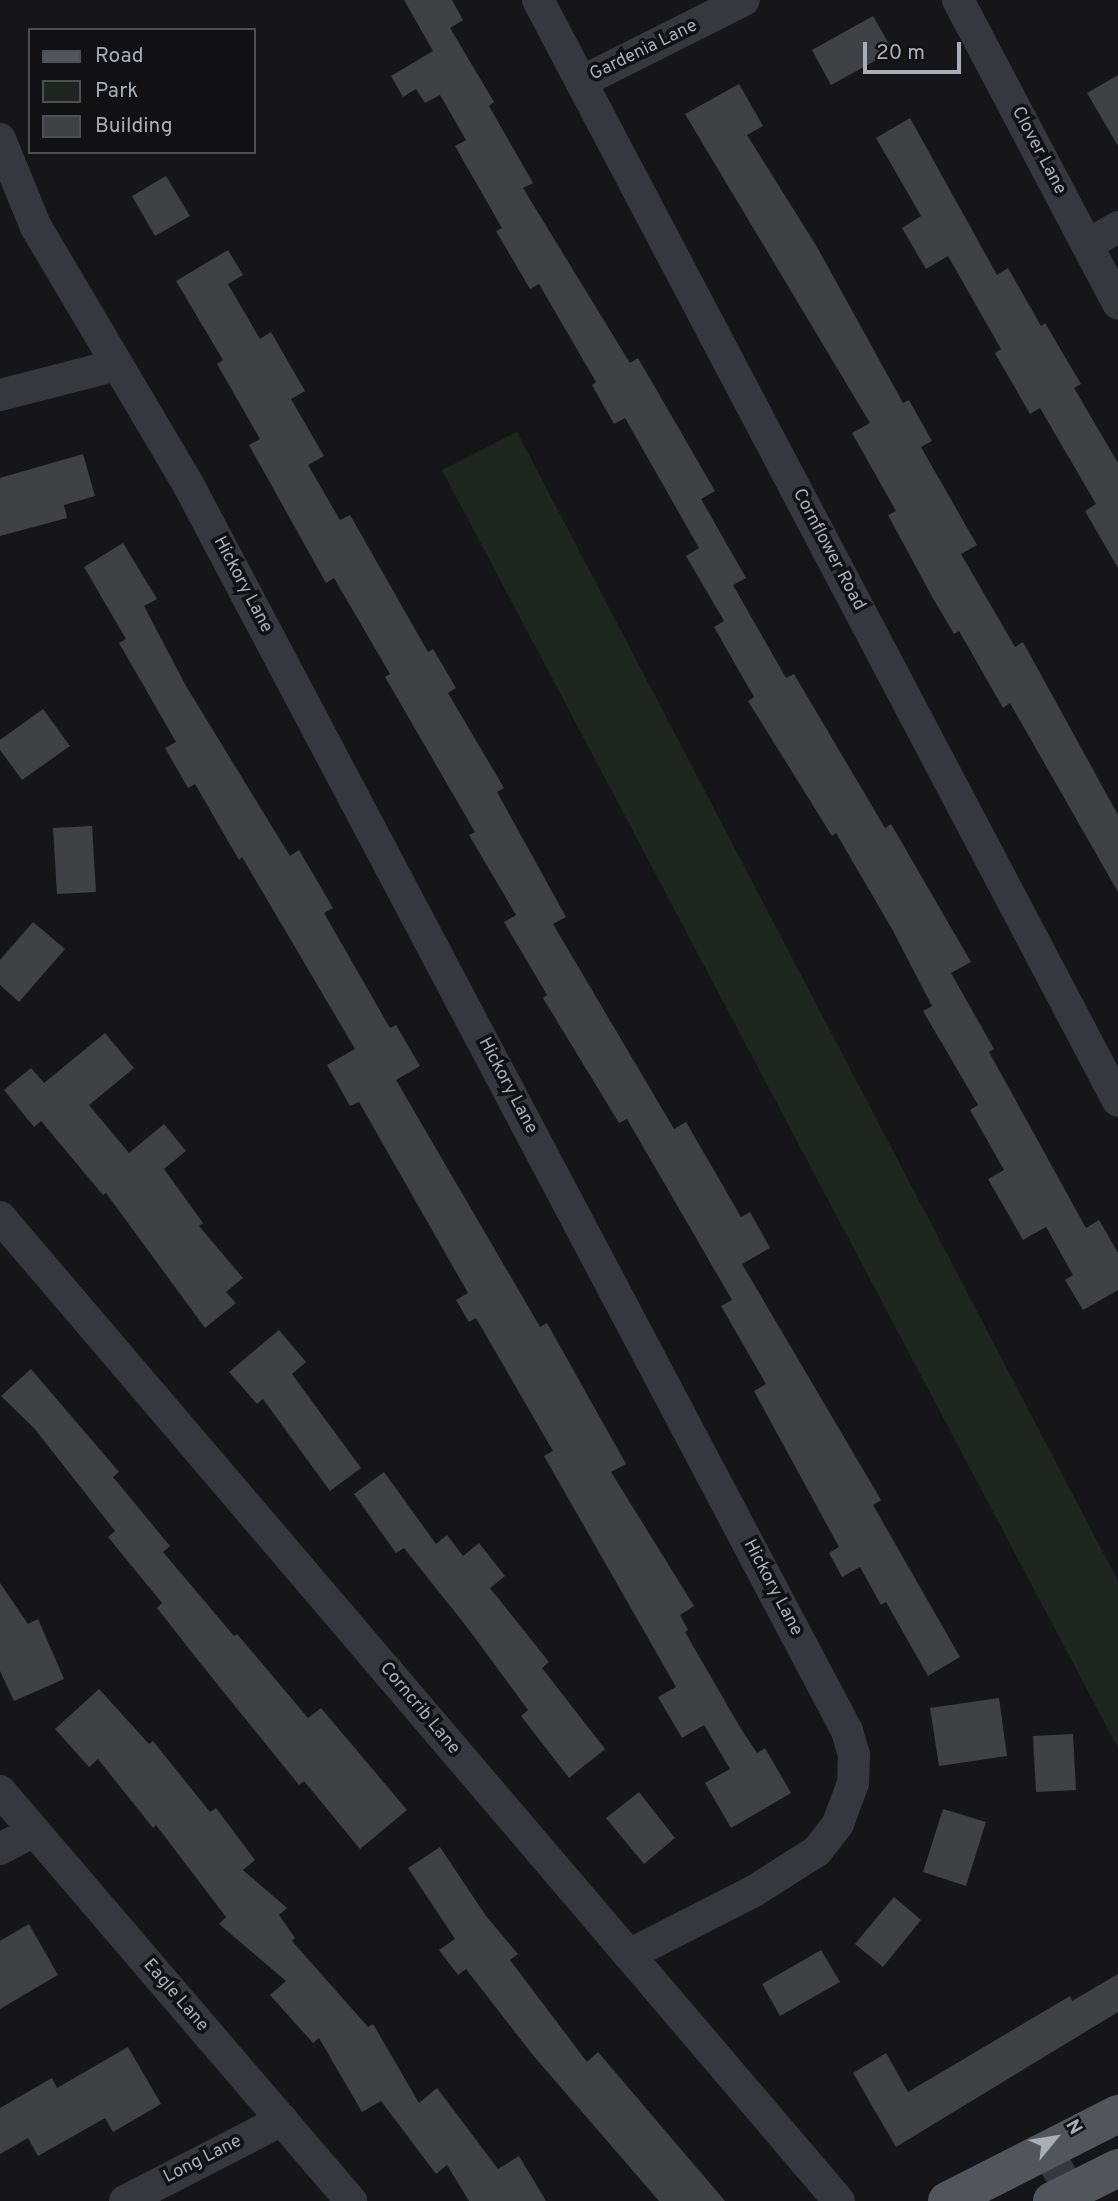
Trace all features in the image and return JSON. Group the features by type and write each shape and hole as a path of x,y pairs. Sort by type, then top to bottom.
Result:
{"main road":[{"path":"947,2201 1118,2114"},
{"path":"1066,2198 1118,2168"}],"street":[{"name":"Cornflower Road","path":"538,0 1110,1065 1118,1101"},
{"name":"Gardenia Lane","path":"581,82 744,0"},
{"name":"Clover Lane","path":"958,0 1118,303"},
{"name":"Hickory Lane","path":"0,139 36,227 189,486 848,1731 854,1755 853,1783 838,1824 817,1851 754,1891 629,1955"},
{"path":"1087,245 1118,227"},
{"path":"0,395 117,365"},
{"name":"Corncrib Lane","path":"0,1217 839,2201"},
{"name":"Eagle Lane","path":"0,1791 351,2201"},
{"path":"0,1849 34,1831"},
{"name":"Long Lane","path":"125,2201 282,2120"},
{"path":"1047,2150 1066,2198"}],"green space":[{"path":"517,432 1118,1581 1118,1748 442,470"}],"building":[{"path":"404,0 452,0 463,20 450,28 494,102 489,106 533,183 523,188 630,363 638,358 715,491 701,499 746,578 733,585 786,678 794,674 885,828 891,824 971,962 951,973 994,1049 989,1052 1086,1228 1099,1220 1118,1253 1118,1290 1083,1310 1065,1280 1073,1275 1046,1227 1023,1240 988,1179 1004,1170 970,1110 978,1105 923,1011 932,1006 892,929 836,833 832,836 748,701 754,697 714,627 724,621 686,556 699,548 625,418 614,424 592,385 596,382 539,284 530,289 496,231 502,228 455,146 466,140 440,95 425,103 416,89 403,97 391,76 433,51"},
{"path":"873,16 893,51 831,85 812,50"},
{"path":"1118,75 1118,146 1087,93"},
{"path":"739,84 763,126 747,135 817,247 903,403 909,400 932,441 921,447 977,545 961,554 1015,647 1023,642 1118,815 1118,892 1010,703 1003,708 959,631 954,634 930,593 888,515 896,511 852,433 870,423 685,114"},
{"path":"910,118 997,275 1008,268 1041,326 1045,323 1081,384 1074,388 1118,463 1118,568 1085,511 1096,504 1040,408 1030,414 995,353 1001,349 948,256 926,269 902,228 921,216 876,138"},
{"path":"166,176 190,216 155,236 132,196"},
{"path":"228,250 243,275 228,284 260,339 271,332 305,391 291,399 324,456 308,465 340,520 350,515 428,652 433,649 456,688 448,693 504,788 497,792 566,917 553,924 674,1129 686,1122 741,1217 750,1212 770,1248 742,1264 881,1500 873,1505 960,1657 928,1676 886,1602 881,1605 860,1567 842,1577 829,1553 839,1547 754,1391 766,1384 721,1306 732,1300 627,1119 619,1123 543,998 547,995 504,922 516,915 469,835 475,832 385,677 390,674 334,578 326,583 249,445 260,439 217,364 223,360 176,281"},
{"path":"83,454 95,496 64,505 67,518 0,536 0,478"},
{"path":"123,543 157,599 144,606 186,686 290,856 299,850 333,908 324,913 390,1028 396,1025 420,1066 396,1080 540,1327 547,1323 626,1464 611,1472 694,1606 680,1615 688,1630 685,1632 741,1729 757,1753 765,1748 791,1793 731,1828 705,1783 730,1769 704,1725 682,1738 658,1697 676,1687 544,1456 553,1451 476,1318 469,1322 456,1300 468,1293 359,1102 350,1106 327,1065 355,1049 242,857 239,860 195,784 188,788 165,748 176,742 119,643 126,639 84,567"},
{"path":"43,709 70,746 22,780 0,750 0,740"},
{"path":"92,826 96,892 57,894 53,828"},
{"path":"33,922 65,949 19,1002 0,985 0,960"},
{"path":"105,1033 134,1068 89,1105 129,1153 164,1124 186,1151 164,1169 203,1223 199,1226 243,1278 226,1292 236,1303 205,1328 106,1193 103,1195 41,1121 34,1127 4,1090 31,1068 44,1083"},
{"path":"279,1330 306,1362 292,1374 361,1468 330,1491 263,1399 257,1404 229,1372"},
{"path":"31,1369 119,1472 113,1477 170,1546 163,1552 234,1636 237,1634 308,1718 321,1708 407,1810 360,1849 304,1781 299,1785 201,1664 157,1608 162,1603 108,1537 115,1531 34,1428 1,1396"},
{"path":"384,1472 436,1544 447,1535 463,1556 479,1543 505,1576 490,1588 549,1662 542,1668 605,1749 569,1778 521,1716 528,1710 470,1631 404,1548 396,1553 354,1494"},
{"path":"0,1583 28,1624 38,1619 64,1679 14,1701 0,1671"},
{"path":"99,1689 149,1744 153,1741 210,1812 216,1808 255,1860 243,1870 287,1908 279,1915 295,1938 292,1941 368,2027 373,2024 419,2103 437,2088 498,2169 519,2156 546,2201 469,2201 447,2165 436,2174 381,2101 362,2112 319,2038 313,2043 270,1995 286,1981 219,1924 226,1917 156,1825 153,1828 98,1759 89,1767 55,1729"},
{"path":"999,1698 1007,1756 939,1766 930,1708"},
{"path":"1073,1734 1076,1790 1036,1792 1033,1736"},
{"path":"639,1792 675,1838 644,1864 606,1818"},
{"path":"943,1809 986,1822 966,1886 923,1872"},
{"path":"440,1847 486,1916 518,1954 510,1960 587,2062 598,2052 725,2201 659,2201 532,2054 466,1969 458,1975 439,1950 455,1939 408,1868"},
{"path":"894,1897 921,1920 883,1967 855,1944"},
{"path":"29,1924 58,1975 0,2009 0,1941"},
{"path":"821,1950 840,1982 780,2016 762,1984"},
{"path":"1118,1974 1118,2012 896,2147 853,2073 886,2053 908,2092 1070,1996 1072,2001"},
{"path":"128,2047 161,2104 113,2132 105,2118 38,2156 28,2138 0,2154 0,2108 52,2078 57,2088"}]}
